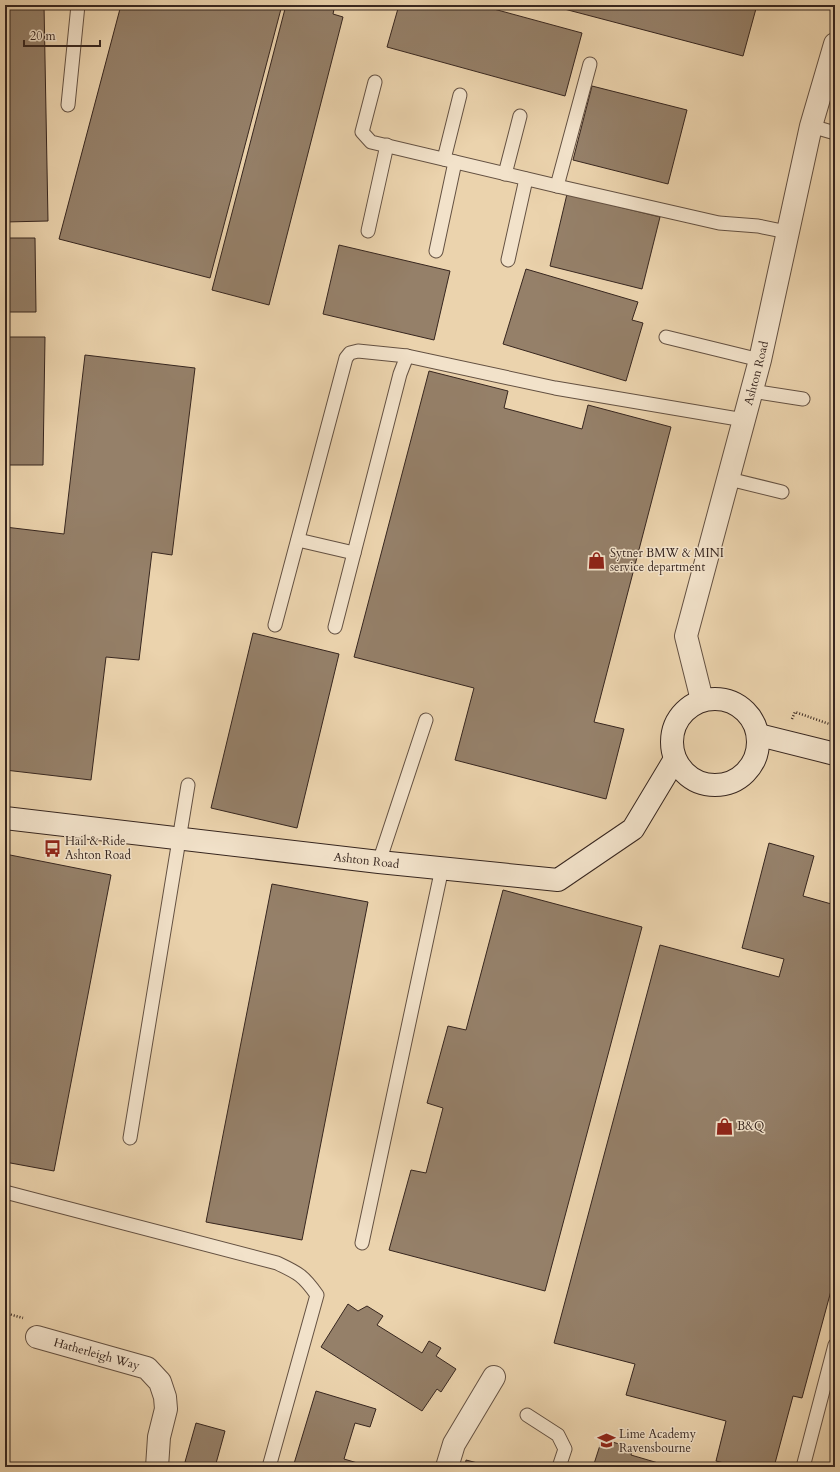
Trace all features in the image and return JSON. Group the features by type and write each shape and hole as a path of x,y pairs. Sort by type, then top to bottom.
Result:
{"street":[{"name":"Ashton Road","path":"702,700 686,636 760,360 811,126 835,44"},
{"path":"723,699 737,704 750,714 759,735 759,750 749,770 738,780 722,786 707,785 688,776 675,759 672,750 672,735 678,720 688,708 702,700 723,699"},
{"path":"759,735 835,754"},
{"name":"Ashton Road","path":"5,818 379,862 558,880 633,829 675,759"},
{"name":"Hatherleigh Way","path":"36,1337 147,1368 160,1382 165,1397 166,1409 159,1437 157,1467"},
{"path":"447,1467 454,1444 494,1377"}],"lane":[{"path":"68,105 78,5"},
{"path":"557,186 590,64"},
{"path":"375,82 362,132 371,142 719,223 758,226 787,232"},
{"path":"436,251 460,95"},
{"path":"505,174 520,116"},
{"path":"811,126 835,133"},
{"path":"368,231 386,145"},
{"path":"508,260 526,179"},
{"path":"666,337 760,360"},
{"path":"275,625 346,358 350,352 358,351 407,356 555,388 744,420"},
{"path":"335,627 400,374 407,356"},
{"path":"752,391 804,400"},
{"path":"729,479 782,492"},
{"path":"298,540 354,553"},
{"path":"379,862 426,720"},
{"path":"130,1138 188,785"},
{"path":"362,1243 442,868"},
{"path":"5,1192 277,1263 295,1272 306,1280 317,1295 269,1467"},
{"path":"803,1467 835,1345"},
{"path":"527,1415 558,1435 565,1449 559,1467"}],"building":[{"path":"5,5 44,5 48,221 5,222"},
{"path":"121,5 282,5 210,278 59,239"},
{"path":"286,5 335,5 333,14 343,17 269,305 212,290"},
{"path":"399,5 479,5 582,33 565,96 387,47"},
{"path":"549,5 757,5 743,56"},
{"path":"592,86 687,110 668,184 573,160"},
{"path":"567,194 660,217 642,289 550,266"},
{"path":"5,238 35,238 36,312 5,312"},
{"path":"339,245 450,271 434,340 323,314"},
{"path":"526,269 638,302 632,320 643,323 626,381 503,344"},
{"path":"5,337 45,337 43,465 5,465"},
{"path":"85,355 195,368 172,555 152,552 139,660 106,657 91,780 5,770 5,527 64,534"},
{"path":"429,371 508,391 504,408 582,429 588,405 671,427 594,722 624,729 606,799 455,760 474,688 354,657"},
{"path":"253,633 339,654 297,828 211,808"},
{"name":"B&Q","path":"769,843 814,856 803,896 835,905 835,1276 802,1398 793,1396 774,1467 740,1467 716,1461 726,1421 626,1395 635,1364 554,1343 660,945 779,977 784,959 742,948"},
{"path":"5,854 111,875 54,1171 5,1162"},
{"path":"272,884 368,902 302,1240 206,1222"},
{"path":"503,890 642,927 545,1291 389,1250 411,1170 426,1173 443,1108 427,1103 448,1026 466,1030"},
{"path":"348,1304 358,1311 367,1306 383,1316 377,1325 422,1353 429,1341 441,1348 436,1356 456,1369 441,1392 437,1389 422,1411 321,1347"},
{"path":"316,1391 376,1409 370,1427 355,1423 344,1459 371,1467 293,1467"},
{"path":"196,1423 225,1431 215,1467 204,1467 185,1462"},
{"path":"602,1439 633,1448 631,1455 665,1465 664,1467 593,1467"},
{"path":"466,1460 493,1467 465,1467"},
{"path":"408,1463 422,1467 406,1467"}],"place":[{"name":"Sytner BMW & MINI service department","path":"597,560"},
{"name":"Hail & Ride Ashton Road","path":"52,848"},
{"name":"B&Q","path":"724,1126"},
{"name":"Lime Academy Ravensbourne","path":"606,1441"}]}
